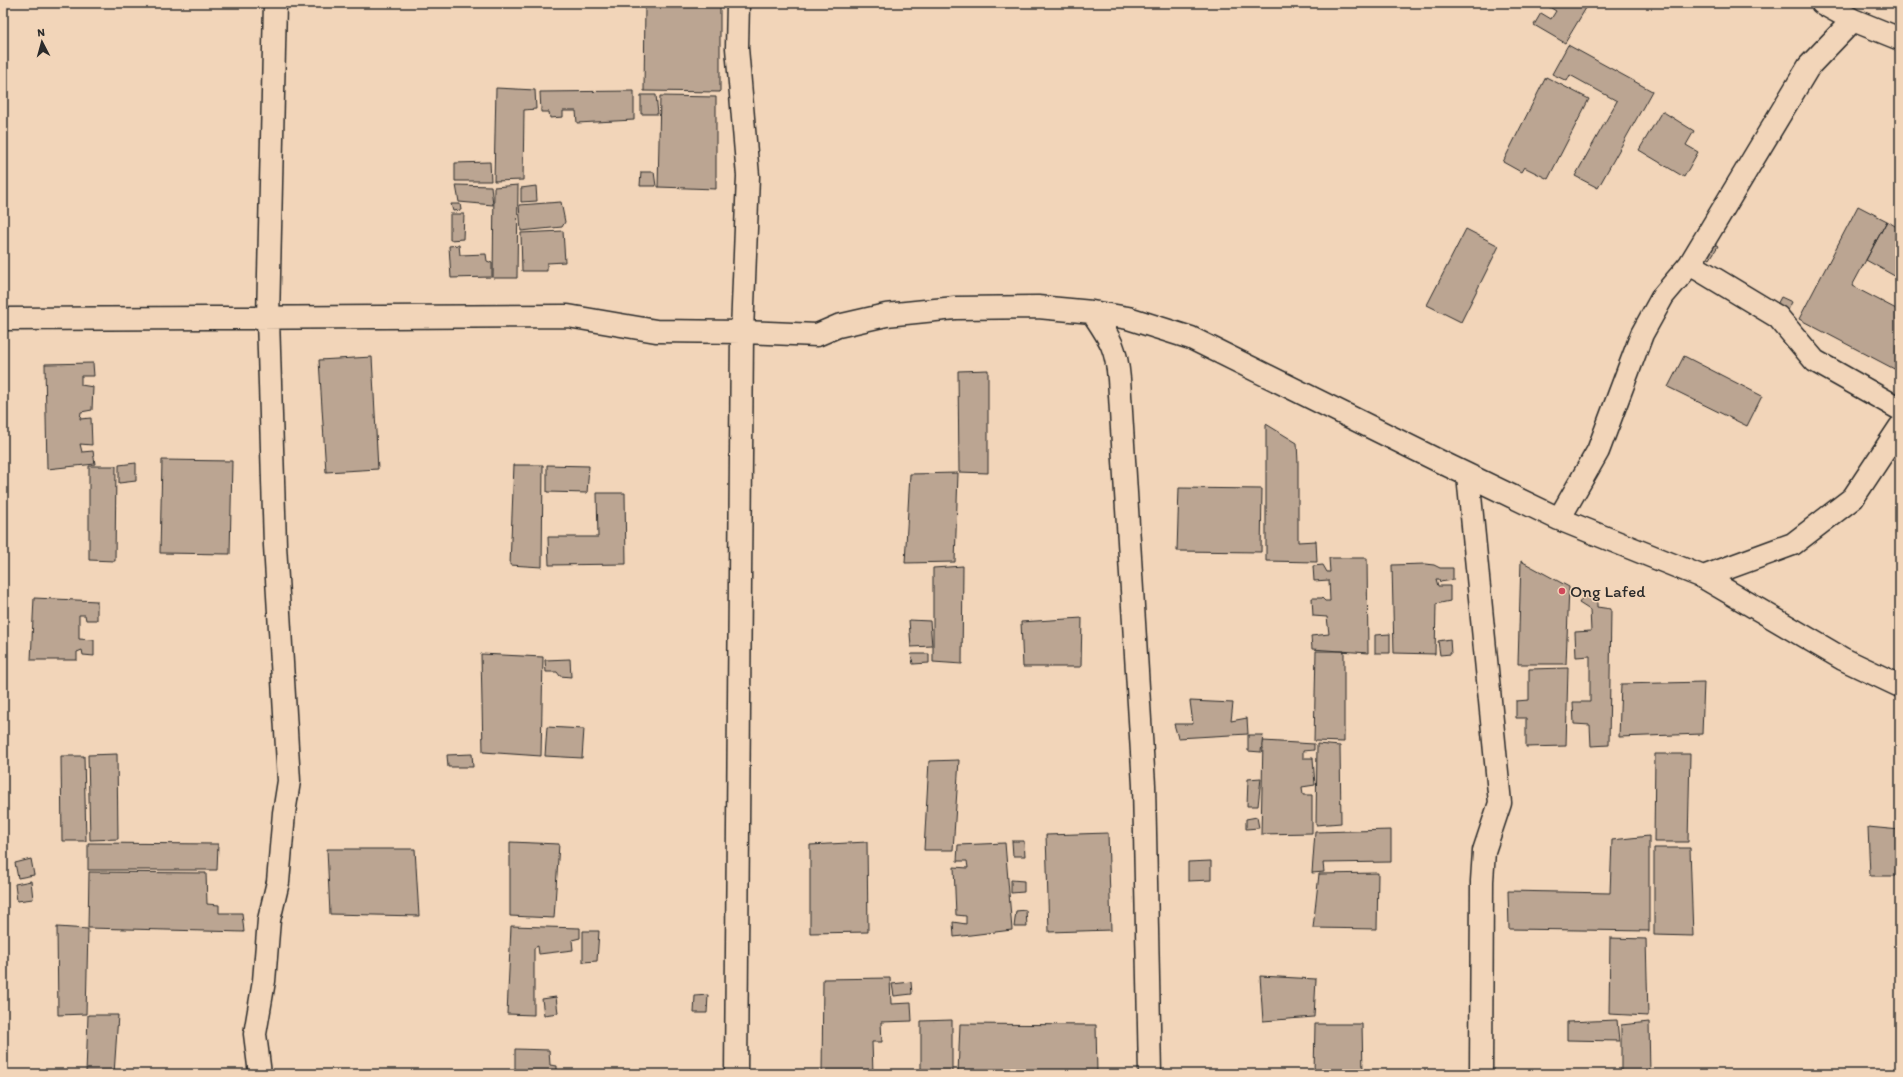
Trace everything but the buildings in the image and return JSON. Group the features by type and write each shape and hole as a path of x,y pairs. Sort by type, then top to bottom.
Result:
{"street":[{"path":"260,1074 255,1034 264,981 269,920 278,882 284,813 289,781 275,546 268,319 275,3"},
{"path":"736,1074 742,332 748,176 737,48 738,3"},
{"path":"1822,3 1853,20 1900,39"},
{"path":"1559,518 1598,451 1642,334 1663,296 1690,264 1809,66 1853,20"},
{"path":"1690,264 1778,318 1815,361 1900,409"},
{"path":"3,319 268,319 568,316 656,332 742,332 817,335 838,326 886,315 956,308 1038,307 1092,312 1128,318 1191,338 1468,475 1559,518 1703,577 1843,659 1900,686"},
{"path":"1092,312 1112,342 1117,357 1144,785 1150,1074"},
{"path":"1703,577 1793,544 1853,498 1900,427"},
{"path":"1468,475 1500,803 1484,851 1482,881 1481,1074"}],"place":[{"name":"Ong Lafed","path":"1562,591"}]}
